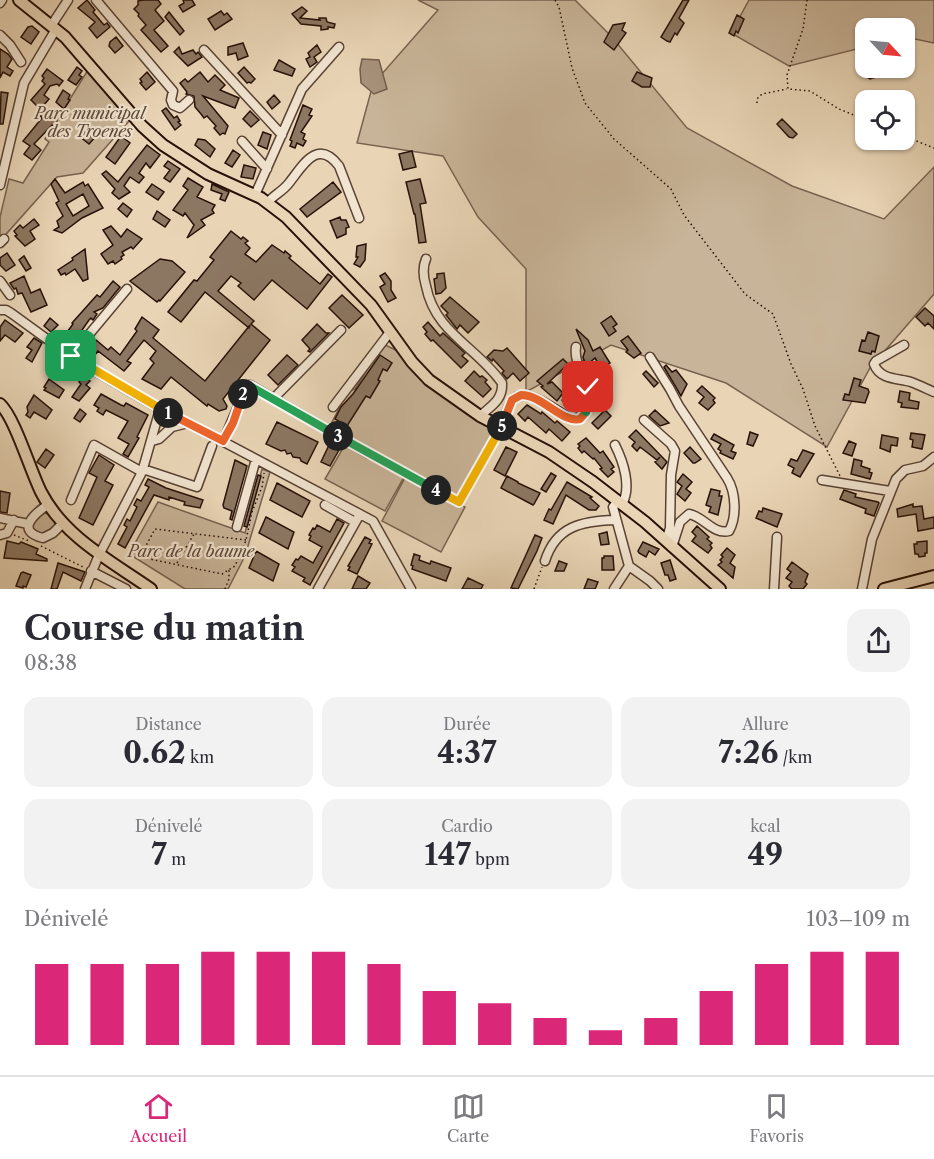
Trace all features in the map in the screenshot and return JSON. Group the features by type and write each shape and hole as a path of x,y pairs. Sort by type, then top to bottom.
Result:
{"main road":[{"path":"19,0 69,41 142,126 163,145 208,174 268,202 286,217 371,305 423,375 480,416 549,452 620,503 720,589"},
{"path":"0,404 9,417 41,491 67,527 99,554 151,589"},
{"path":"884,589 934,576"}],"street":[{"path":"0,185 24,83 68,0"},
{"path":"96,0 173,92 171,100 175,107 181,108 189,100"},
{"path":"0,35 21,62"},
{"path":"255,195 303,88 339,47"},
{"path":"204,50 282,135"},
{"path":"242,141 267,169"},
{"path":"268,202 290,182 304,161 318,154 325,154 339,166 359,218"},
{"path":"426,259 423,273 434,311 444,325 502,383 498,400 480,416"},
{"path":"0,281 10,295"},
{"path":"71,356 127,289"},
{"path":"0,310 11,313 71,356 160,409 143,471 99,554 85,589"},
{"path":"273,399 341,330"},
{"path":"333,407 390,332"},
{"path":"904,345 876,360 874,364 876,369 886,377 914,383 934,392"},
{"path":"501,428 512,400 521,395 535,398 572,419 582,417 587,409 590,396 585,376 575,355 576,347"},
{"path":"650,357 679,406 727,478 733,495 732,522 729,531 718,531 695,515 689,514 680,522 669,544"},
{"path":"223,441 233,423 245,389 250,386 369,454"},
{"path":"644,420 671,444 675,451 671,475 669,544"},
{"path":"152,441 159,439 172,427 188,423 358,518"},
{"path":"71,500 94,445 143,471 197,487 212,446"},
{"path":"615,445 626,482 626,495 620,503 613,507 615,520 629,566 657,589"},
{"path":"862,589 872,539 896,479 903,471 923,465 934,457"},
{"path":"237,526 256,459"},
{"path":"822,480 890,491"},
{"path":"49,504 38,511 28,524 29,530 33,535 43,538 67,527"},
{"path":"325,505 358,518 373,521 411,589"},
{"path":"0,518 28,524"},
{"path":"318,589 358,518"},
{"path":"4,534 14,520"},
{"path":"545,561 556,537 589,520 615,520"},
{"path":"774,589 777,537"},
{"path":"614,589 629,566"},
{"path":"91,571 126,589"}],"path":[{"path":"555,0 559,7 572,68 585,103 614,139 671,189 690,224 745,294 773,314 815,426 844,484"},
{"path":"788,89 787,75 803,29 807,0"},
{"path":"758,104 757,99 762,94 788,89 810,91 839,109 855,115"},
{"path":"915,140 934,148"},
{"path":"160,409 188,423"},
{"path":"369,454 459,502 501,428"},
{"path":"140,557 222,574 229,570 238,561 246,540 252,512 262,487 264,469"},
{"path":"138,560 155,529 246,540"},
{"path":"4,534 47,549 91,571"},
{"path":"177,564 194,534"},
{"path":"534,589 545,561"},
{"path":"225,589 229,579 229,570"}],"green space":[{"path":"418,0 575,0 611,36 687,128 792,186 884,219 934,167 934,294 870,368 827,447 726,383 611,345 526,392 526,269 478,217 443,156 357,143 373,84 438,10"},
{"path":"749,0 934,0 934,43 915,39 915,18 855,18 855,50 789,66 731,33"},
{"name":"Parc municipal des Troenes","path":"88,70 130,120 83,173 57,177 0,241 0,217 9,179 23,183 49,142 45,139"},
{"path":"383,344 400,352 498,430 458,499 329,428 348,391 355,389"},
{"path":"346,443 405,475 385,511 325,479"},
{"name":"Parc de la baume","path":"262,469 270,472 245,556 228,589 185,589 129,554 158,502 245,533"},
{"path":"406,476 465,507 441,552 382,521"},
{"path":"42,513 50,514 55,526 41,535 32,529 33,522"}],"shaded area":[{"path":"362,59 379,60 387,89 374,94 361,83"}],"building":[{"path":"87,0 104,25 107,23 110,27 97,38 89,28 95,22 78,8"},
{"path":"158,0 161,4 155,10 164,21 154,30 168,46 161,52 141,30 146,25 134,9 138,1"},
{"path":"183,0 192,0 195,5 183,12 179,6 184,3"},
{"path":"683,0 689,0 679,18 684,23 677,35 675,33 670,42 667,41 661,37"},
{"path":"302,7 307,11 300,18 320,20 319,18 326,18 327,22 335,24 334,28 328,27 328,29 321,30 321,26 301,24 292,14"},
{"path":"221,11 224,15 227,13 232,19 215,30 208,19"},
{"path":"169,12 184,31 180,35 165,17"},
{"path":"737,15 744,19 738,33 736,31 734,36 729,33"},
{"path":"625,23 622,30 626,33 614,50 604,42 613,25"},
{"path":"32,26 39,32 31,44 21,37 28,27"},
{"path":"116,37 123,46 115,53 109,46"},
{"path":"243,43 248,56 238,60 236,53 228,55 228,47"},
{"path":"317,45 321,52 314,57 317,62 310,67 306,59 310,57 308,53"},
{"path":"179,47 182,54 193,50 202,57 188,66 174,52"},
{"path":"0,49 12,59 7,67 13,71 10,76 3,72 0,78"},
{"path":"279,60 295,69 292,76 274,70"},
{"path":"77,67 82,71 79,75 82,77 76,85 68,80"},
{"path":"244,67 255,79 251,83 247,83 238,73"},
{"path":"47,69 63,81 59,86 57,84 50,86 44,95 49,99 42,107 57,121 54,127 52,125 34,144 41,150 32,160 24,154 30,146 23,141 42,118 37,112 40,109 31,100 45,84 42,76"},
{"path":"147,72 155,82 146,90 140,83 142,82 140,79"},
{"path":"200,72 208,82 215,75 225,85 220,90 239,98 235,108 203,96 228,126 225,134 220,135 207,116 204,118 195,107 194,96 186,94 187,92 180,83 185,79 188,82"},
{"path":"637,72 652,78 650,87 642,87 632,81"},
{"path":"63,90 70,95 68,99 70,100 64,109 56,102"},
{"path":"1,92 8,93 3,124 0,124"},
{"path":"274,95 280,102 272,109 267,102"},
{"path":"303,105 312,109 309,115 312,116 301,132 305,134 303,139 306,141 303,146 297,143 295,148 290,146 292,141 290,140"},
{"path":"166,108 174,118 177,116 180,121 178,122 181,125 175,130 162,111"},
{"path":"250,111 259,120 251,127 243,119"},
{"path":"782,119 797,134 793,138 789,137 777,124"},
{"path":"89,125 98,134 89,144 79,136"},
{"path":"263,132 271,135 267,149 258,145"},
{"path":"121,136 130,143 115,164 106,157"},
{"path":"198,139 205,140 215,149 210,157 195,145"},
{"path":"147,145 160,155 150,168 146,163 139,173 144,177 139,183 130,177 124,186 130,192 119,199 112,193 115,189 102,174 106,171 118,182"},
{"path":"233,150 240,155 232,167 225,163"},
{"path":"412,151 416,167 403,170 399,154"},
{"path":"168,161 180,169 170,182 164,178 170,170 164,166"},
{"path":"244,165 256,168 253,179 241,177"},
{"path":"188,178 203,187 197,197 215,205 212,210 214,213 201,220 205,225 187,238 194,225 185,213 183,216 173,210 188,190 183,186"},
{"path":"55,179 65,193 83,182 85,186 88,184 103,208 82,218 62,233 54,230 59,227 57,221 63,216 56,203 59,201 51,184","holes":["83,194 89,206 73,216 66,204"]},
{"path":"420,179 426,203 420,204 426,242 419,243 415,214 406,182"},
{"path":"333,182 341,192 307,217 300,209"},
{"path":"152,184 164,192 158,200 146,192"},
{"path":"212,184 229,192 225,201 220,199 222,194 211,190"},
{"path":"123,203 132,210 127,217 118,209"},
{"path":"157,211 170,220 165,227 153,219"},
{"path":"340,217 341,220 346,220 349,227 346,228 346,234 337,238 330,221"},
{"path":"34,219 39,225 30,231 35,239 25,246 15,236 17,235 14,231 20,225 23,228"},
{"path":"111,226 121,237 127,229 142,239 133,249 131,247 122,252 124,255 122,259 115,264 113,261 108,264 101,254 113,245 103,230"},
{"path":"231,231 241,239 243,237 248,241 245,243 250,248 245,254 256,262 272,245 284,253 285,251 291,256 289,258 320,284 328,274 332,277 307,309 272,280 254,300 238,286 241,283 231,276 218,291 254,321 251,324 270,340 223,399 227,406 226,409 219,411 208,404 207,406 171,377 161,389 142,379 154,363 150,359 156,351 144,340 127,361 131,363 124,371 98,351 91,360 84,354 96,340 108,350 111,347 120,355 137,331 135,329 142,317 159,330 153,338 205,381 248,327 205,292 181,322 168,312 214,260 210,257"},
{"path":"366,244 365,260 360,267 354,264 358,257 356,257 357,246"},
{"path":"85,249 88,279 83,281 75,269 66,275 65,273 61,275 58,270"},
{"path":"7,253 15,265 6,271 0,265 0,258"},
{"path":"24,256 31,268 26,271 19,260"},
{"path":"160,259 172,261 185,272 157,302 130,281"},
{"path":"385,273 391,281 391,290 396,298 388,302 380,287 385,284 380,276"},
{"path":"444,273 446,288 436,294 434,279 437,278 437,274"},
{"path":"24,276 31,293 40,289 47,305 31,312 22,293 18,294 16,288 14,289 10,283"},
{"path":"113,281 120,287 103,308 94,312 97,314 93,320 91,318 89,320 71,346 62,339 72,323 97,295 100,297"},
{"path":"342,295 363,315 349,328 329,308"},
{"path":"450,297 479,322 468,333 460,325 457,329 441,306"},
{"path":"925,308 934,316 934,329 928,323 925,326 916,317"},
{"path":"611,316 617,324 613,327 616,331 609,336 601,323"},
{"path":"50,318 58,325 51,332 44,326"},
{"path":"5,320 23,333 15,342 5,335 0,341 0,327"},
{"path":"428,322 440,336 443,333 465,353 462,356 468,361 461,368 425,334 427,332 423,327"},
{"path":"317,324 329,333 310,352 302,340"},
{"path":"576,329 588,340 593,351 600,347 610,363 601,368 595,358 586,366 583,357 585,351"},
{"path":"868,332 879,336 875,352 872,351 871,354 859,351 862,340 865,341"},
{"path":"628,336 641,353 634,358 626,352 628,350 621,341"},
{"path":"34,338 42,343 32,362 26,358 32,350 27,347"},
{"path":"507,348 529,373 520,381 513,373 507,379 502,373 504,371 493,359 492,361 487,357 494,350 503,351"},
{"path":"287,355 298,365 278,385 268,375"},
{"path":"380,355 392,363 387,371 383,369 378,380 380,381 370,398 366,396 347,426 335,419 341,407 353,394"},
{"path":"563,359 568,364 547,384 552,382 563,393 557,401 537,381"},
{"path":"666,365 672,372 676,370 687,384 681,396 664,367"},
{"path":"474,371 487,380 485,382 491,389 483,397 465,381"},
{"path":"646,371 658,383 654,387 643,374"},
{"path":"575,372 577,377 569,386 565,377"},
{"path":"83,376 90,381 86,385 90,388 79,401 72,397 81,384 79,382"},
{"path":"605,376 612,383 603,392 596,384"},
{"path":"854,378 861,380 859,386 868,389 865,403 843,400 845,394 849,395"},
{"path":"49,379 64,390 59,398 44,390"},
{"path":"702,386 715,398 713,400 715,403 708,410 699,403 704,397 697,391"},
{"path":"900,391 910,393 909,400 919,402 918,409 901,407 902,403 898,402"},
{"path":"101,394 121,405 124,406 126,403 148,415 128,457 123,454 129,444 118,438 128,421 106,410 103,415 97,411 99,408 94,405"},
{"path":"34,395 52,410 46,419 34,412 30,418 26,415 27,407"},
{"path":"566,397 575,406 571,410 562,400"},
{"path":"527,405 541,414 542,412 555,423 557,421 570,432 562,441 549,429 546,433 528,417 525,421 518,414"},
{"path":"80,409 86,414 80,422 74,418"},
{"path":"605,410 611,416 598,429 592,423"},
{"path":"655,410 669,423 660,426 649,416"},
{"path":"277,422 318,442 307,464 300,458 293,457 291,453 287,454 285,450 281,451 266,444"},
{"path":"636,430 667,462 662,469 655,462 657,460 640,447 637,451 632,446 635,442 629,437"},
{"path":"750,432 758,435 753,446 747,444"},
{"path":"911,433 925,435 922,449 912,447"},
{"path":"714,434 734,445 731,451 736,453 733,459 720,453 718,449 721,444 711,439"},
{"path":"882,435 898,438 897,446 891,445 890,452 880,448"},
{"path":"586,438 600,453 603,451 614,467 611,469 614,472 608,477 594,458 584,451 582,453 578,448 580,446 578,444"},
{"path":"849,441 856,444 852,456 843,453"},
{"path":"330,443 339,450 330,466 321,462"},
{"path":"506,447 517,452 505,476 494,470"},
{"path":"690,447 701,459 695,463 684,453"},
{"path":"46,449 54,455 45,468 37,462"},
{"path":"803,450 814,454 800,477 792,473 794,468 788,465 791,459 797,461"},
{"path":"99,455 114,465 105,481 113,485 93,525 79,518 97,477 89,473"},
{"path":"854,459 862,461 861,466 870,469 869,472 872,473 870,479 851,474"},
{"path":"235,460 247,466 232,520 230,519 232,511 224,508 223,505"},
{"path":"551,473 556,476 546,492 541,489"},
{"path":"683,474 692,482 686,489 691,493 685,501 677,494 682,486 677,482"},
{"path":"258,475 261,476 247,527 244,526"},
{"path":"507,476 540,493 533,505 501,488"},
{"path":"148,479 166,488 203,500 200,508 184,505 185,502 169,497 169,500 154,495 125,548 118,544 127,527 124,525 127,519 130,521 137,507 134,505 137,499 141,501 149,487 145,485"},
{"path":"567,482 592,497 590,498 599,506 596,510 589,510 566,495 553,524 544,520 549,509 551,510"},
{"path":"277,483 310,501 302,517 270,500"},
{"path":"711,489 720,491 719,496 722,496 718,515 709,512 711,507 706,505"},
{"path":"844,490 856,494 855,497 878,502 874,516 865,513 866,509 840,499"},
{"path":"0,491 10,493 7,513 0,512"},
{"path":"913,504 913,507 922,506 924,519 934,517 934,528 918,531 916,514 898,517 897,509"},
{"path":"763,508 782,514 777,527 756,518"},
{"path":"266,517 294,532 288,549 259,533"},
{"path":"337,519 344,523 310,585 303,581 305,578 292,571 295,567 292,565 301,556 313,563 322,547 309,540 311,536 309,535 317,525 330,532"},
{"path":"697,526 712,543 710,545 712,548 708,553 692,541 696,536 692,532"},
{"path":"607,532 609,544 601,545 599,534"},
{"path":"535,535 542,538 537,551 518,589 511,588"},
{"path":"365,537 371,540 369,543 372,544 357,574 348,570 350,567 348,566"},
{"path":"7,541 19,544 21,542 38,549 36,554 47,561 4,558"},
{"path":"927,541 927,553 919,557 915,554 914,544"},
{"path":"643,542 659,549 655,555 649,551 646,557 639,553"},
{"path":"727,548 735,555 730,563 735,567 733,578 718,565 722,562 721,555"},
{"path":"256,551 279,564 273,581 249,568"},
{"path":"414,554 420,556 419,560 430,564 431,561 451,568 446,581 412,569"},
{"path":"604,556 613,556 614,570 602,570"},
{"path":"670,560 676,579 670,581 661,563"},
{"path":"559,561 567,564 564,571 555,571"},
{"path":"792,562 808,574 805,582 807,584 803,589 792,589 789,586 792,582 786,578 791,572 787,569"},
{"path":"58,563 85,572 81,581 63,572 57,589 51,589"},
{"path":"23,572 31,575 26,587 23,586 23,588 16,586"},
{"path":"358,576 370,583 366,589 352,589"},
{"path":"468,578 483,585 481,589 462,589"},
{"path":"588,579 598,582 595,589 584,589"}],"route":[{"path":"71,356 160,409 223,441 233,423 245,389 250,386 459,502 503,423 514,398 521,395 535,398 577,420 584,415 587,409 590,399 588,387"}]}
